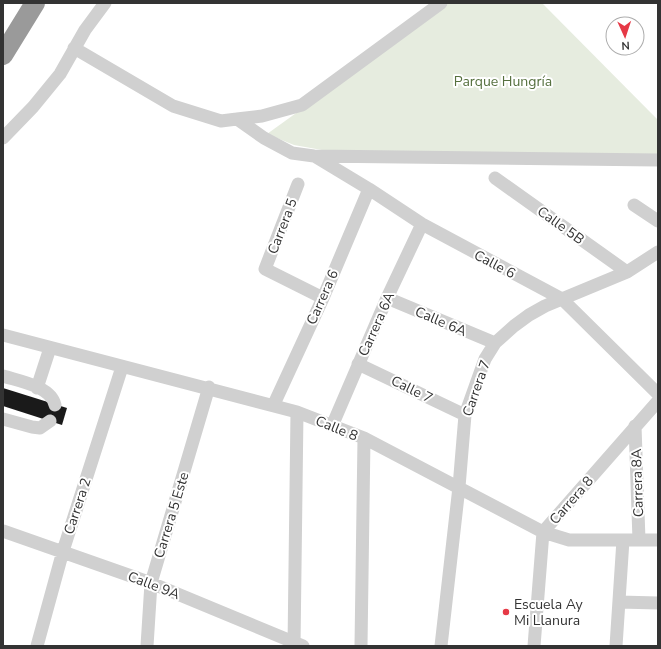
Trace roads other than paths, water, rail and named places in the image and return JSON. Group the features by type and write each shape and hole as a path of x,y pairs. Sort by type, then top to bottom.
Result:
{"highway":[{"path":"3,55 35,3"}],"street":[{"path":"3,138 60,74 74,48 105,3"},
{"path":"74,48 173,106 221,121 262,116 302,105 441,3"},
{"path":"237,119 264,138 292,153 314,156 658,160"},
{"name":"Calle 6","path":"314,156 369,189 422,224 562,300 658,394"},
{"name":"Calle 5B","path":"495,178 627,272"},
{"name":"Carrera 5","path":"298,184 265,269 323,298"},
{"name":"Carrera 6","path":"274,404 323,298 369,189"},
{"path":"634,206 658,221"},
{"name":"Carrera 6A","path":"332,426 387,298 422,224"},
{"name":"Carrera 7","path":"440,646 459,487 465,415 480,371 495,343 514,326 545,306 627,272 658,252"},
{"name":"Calle 6A","path":"387,298 495,343"},
{"name":"Calle 8","path":"4,339 50,348 122,367 209,387 274,404 297,412 364,438 543,532 569,540 658,540"},
{"path":"38,388 50,348"},
{"name":"Calle 7","path":"358,364 465,415"},
{"name":"Carrera 2","path":"37,646 63,551 122,367"},
{"path":"3,376 38,388 51,396 55,404"},
{"name":"Carrera 5 Este","path":"147,646 150,583 209,387"},
{"name":"Carrera 8","path":"534,646 543,532 635,426 652,414 658,401"},
{"path":"297,412 297,645"},
{"path":"3,419 40,428 50,421"},
{"name":"Carrera 8A","path":"635,426 640,540"},
{"path":"361,646 364,438"},
{"name":"Calle 9A","path":"3,531 150,583 297,645"},
{"path":"616,646 624,540"},
{"path":"619,602 658,603"}],"place":[{"name":"Escuela Ay Mi Llanura","path":"506,612"}],"park label":[{"name":"Parque Hungría","path":"503,81"}]}
